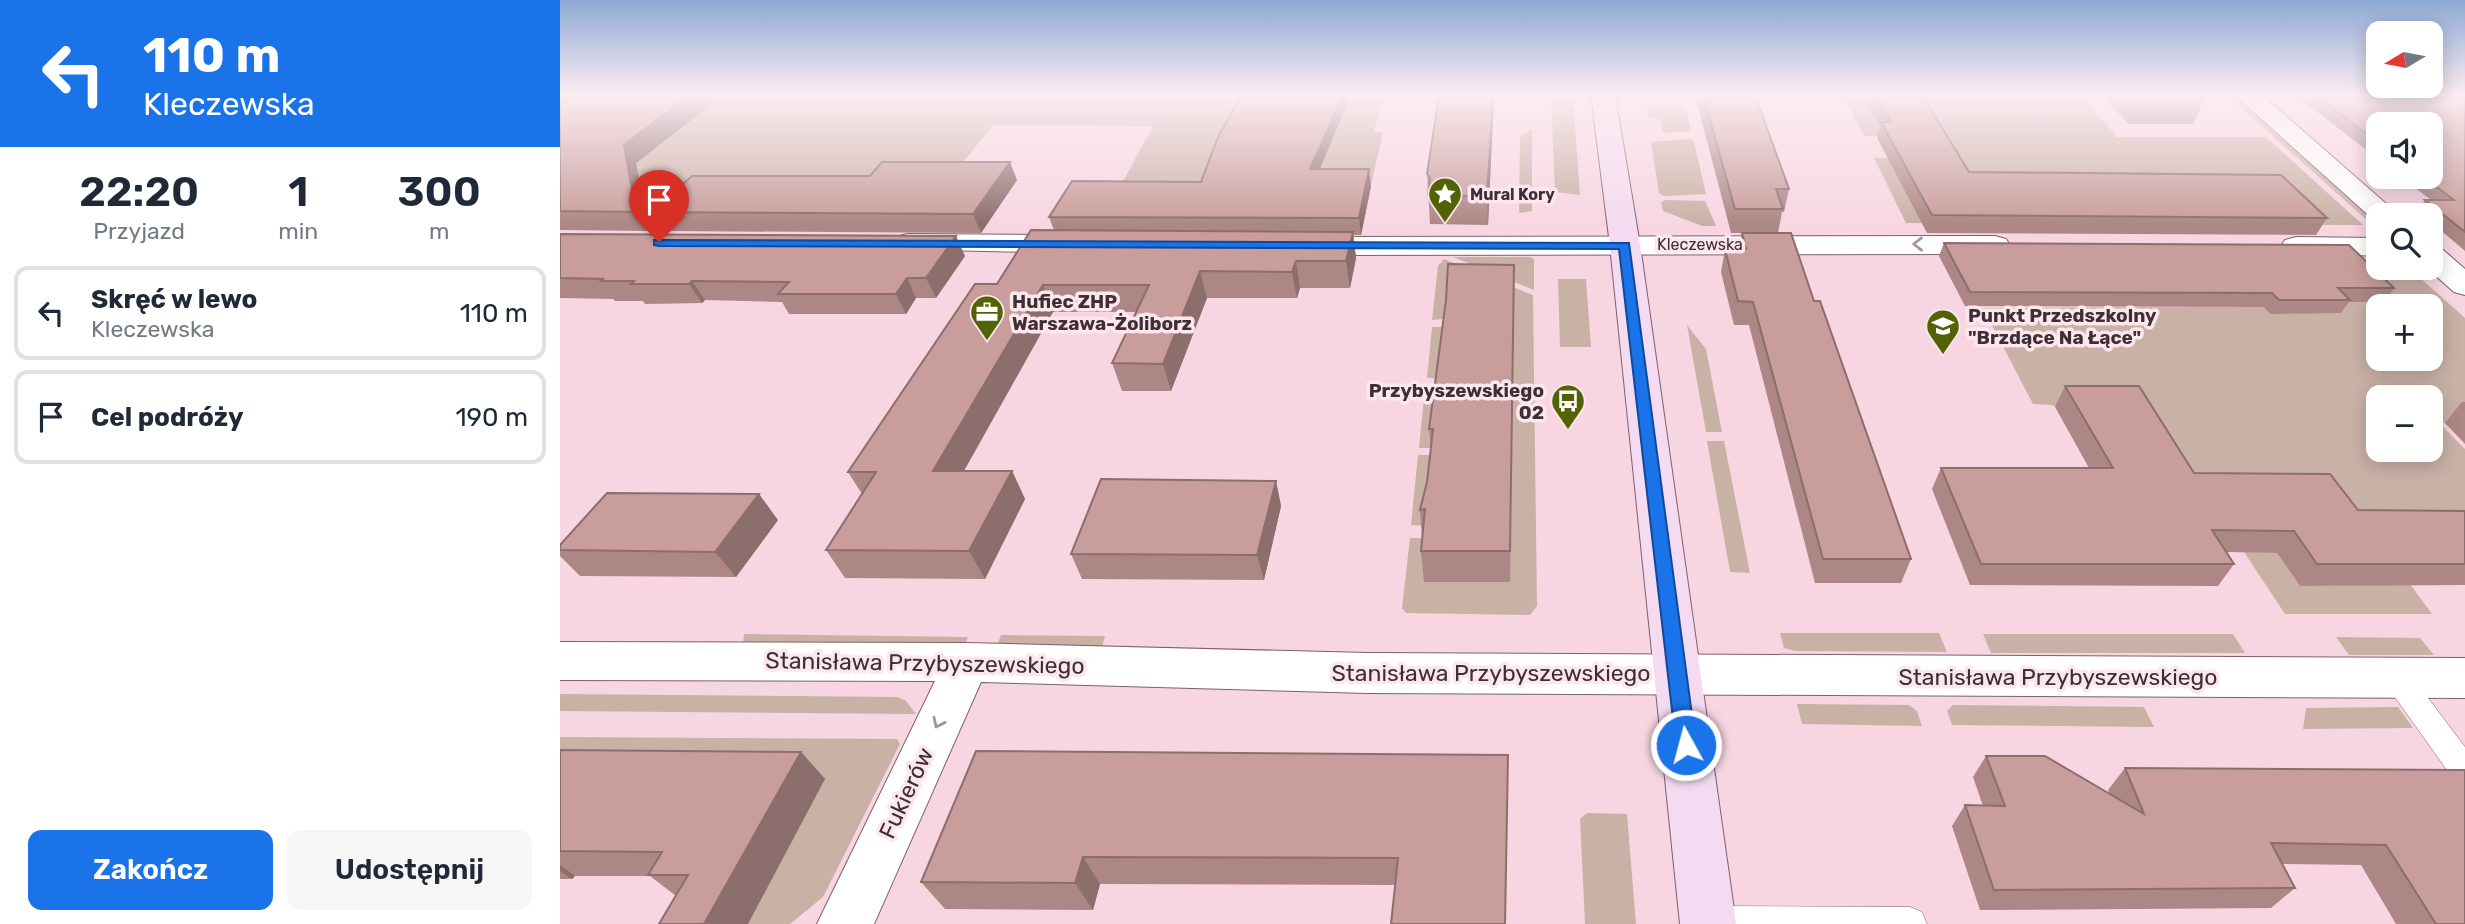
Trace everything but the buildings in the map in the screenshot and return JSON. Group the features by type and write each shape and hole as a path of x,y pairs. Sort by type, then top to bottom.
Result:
{"main road":[{"path":"1609,138 1625,245 1708,923"}],"street":[{"path":"2297,138 2371,203"},
{"path":"883,243 1101,244"},
{"name":"Kleczewska","path":"1268,246 2022,245"},
{"path":"2269,246 2366,247"},
{"path":"2443,247 2465,247"},
{"path":"2443,266 2465,285"},
{"name":"Stanisława Przybyszewskiego","path":"560,661 967,662 1367,673 2465,678"},
{"name":"Fukierów","path":"845,924 967,662"}],"lane":[{"path":"2397,678 2465,770"},
{"path":"1708,923 1910,924"}],"shaded area":[{"path":"595,138 982,138 916,221 616,222 640,202 642,196"},
{"path":"1146,138 1382,138 1371,185 1240,185 1101,222"},
{"path":"1520,138 1532,138 1532,211 1519,213"},
{"path":"1553,138 1576,138 1580,195 1555,192"},
{"path":"1934,138 2267,138 2363,225 1906,223 1874,158 1898,158"},
{"path":"2275,138 2282,138 2366,212 2366,219"},
{"path":"1690,139 1694,142 1706,194 1664,196 1659,193 1651,142"},
{"path":"1705,201 1716,226 1702,226 1663,211 1661,202"},
{"path":"1453,257 1530,257 1534,259 1534,290"},
{"path":"1444,259 1533,295 1537,606 1530,615 1406,613 1402,608 1410,538 1426,538 1424,582 1510,582 1445,319 1432,320 1438,266"},
{"path":"2366,275 2366,280 2422,280 2438,294 2366,294 2366,371 2443,371 2443,298 2465,318 2465,423 2443,423 2443,385 2366,385 2366,462 2443,462 2443,427 2465,449 2465,533 2410,584 2432,614 2285,614 2244,552 2277,553 2300,586 2380,585 2239,495 2052,405 2033,404 1983,308 2195,307 2202,300 2207,307 2239,307"},
{"path":"1558,279 1586,279 1591,347 1560,347"},
{"path":"1687,325 1706,349 1722,432 1706,432"},
{"path":"1432,327 1445,327 1440,378 1427,378"},
{"path":"1425,387 1439,387 1433,448 1419,448"},
{"path":"1707,441 1724,441 1750,573 1730,572"},
{"path":"1418,455 1433,455 1427,526 1411,525"},
{"path":"1780,633 1939,633 1947,652 1795,651 1784,648"},
{"path":"744,634 968,637 964,647 743,645"},
{"path":"1983,634 2233,634 2245,653 1991,653"},
{"path":"1001,635 1105,636 1102,647 997,645"},
{"path":"2336,637 2420,638 2434,655 2349,655"},
{"path":"560,694 898,697 906,701 916,714 560,711"},
{"path":"1797,704 1909,705 1917,711 1922,726 1802,724"},
{"path":"1953,705 2144,707 2154,727 1952,725 1947,711"},
{"path":"2398,707 2413,728 2303,729 2306,708"},
{"path":"560,737 897,739 900,744 823,897 790,924 665,924 680,899 560,777"},
{"path":"1587,813 1627,814 1636,924 1585,924 1580,819"}],"place":[{"name":"Mural Kory","path":"1445,224"},
{"name":"Hufiec ZHP Warszawa-Żoliborz","path":"987,342"},
{"name":"Punkt Przedszkolny \"Brzdące Na Łące\"","path":"1943,356"},
{"name":"Przybyszewskiego 02","path":"1568,431"}],"route":[{"path":"659,242 1419,247 1625,245 1686,745"}]}
